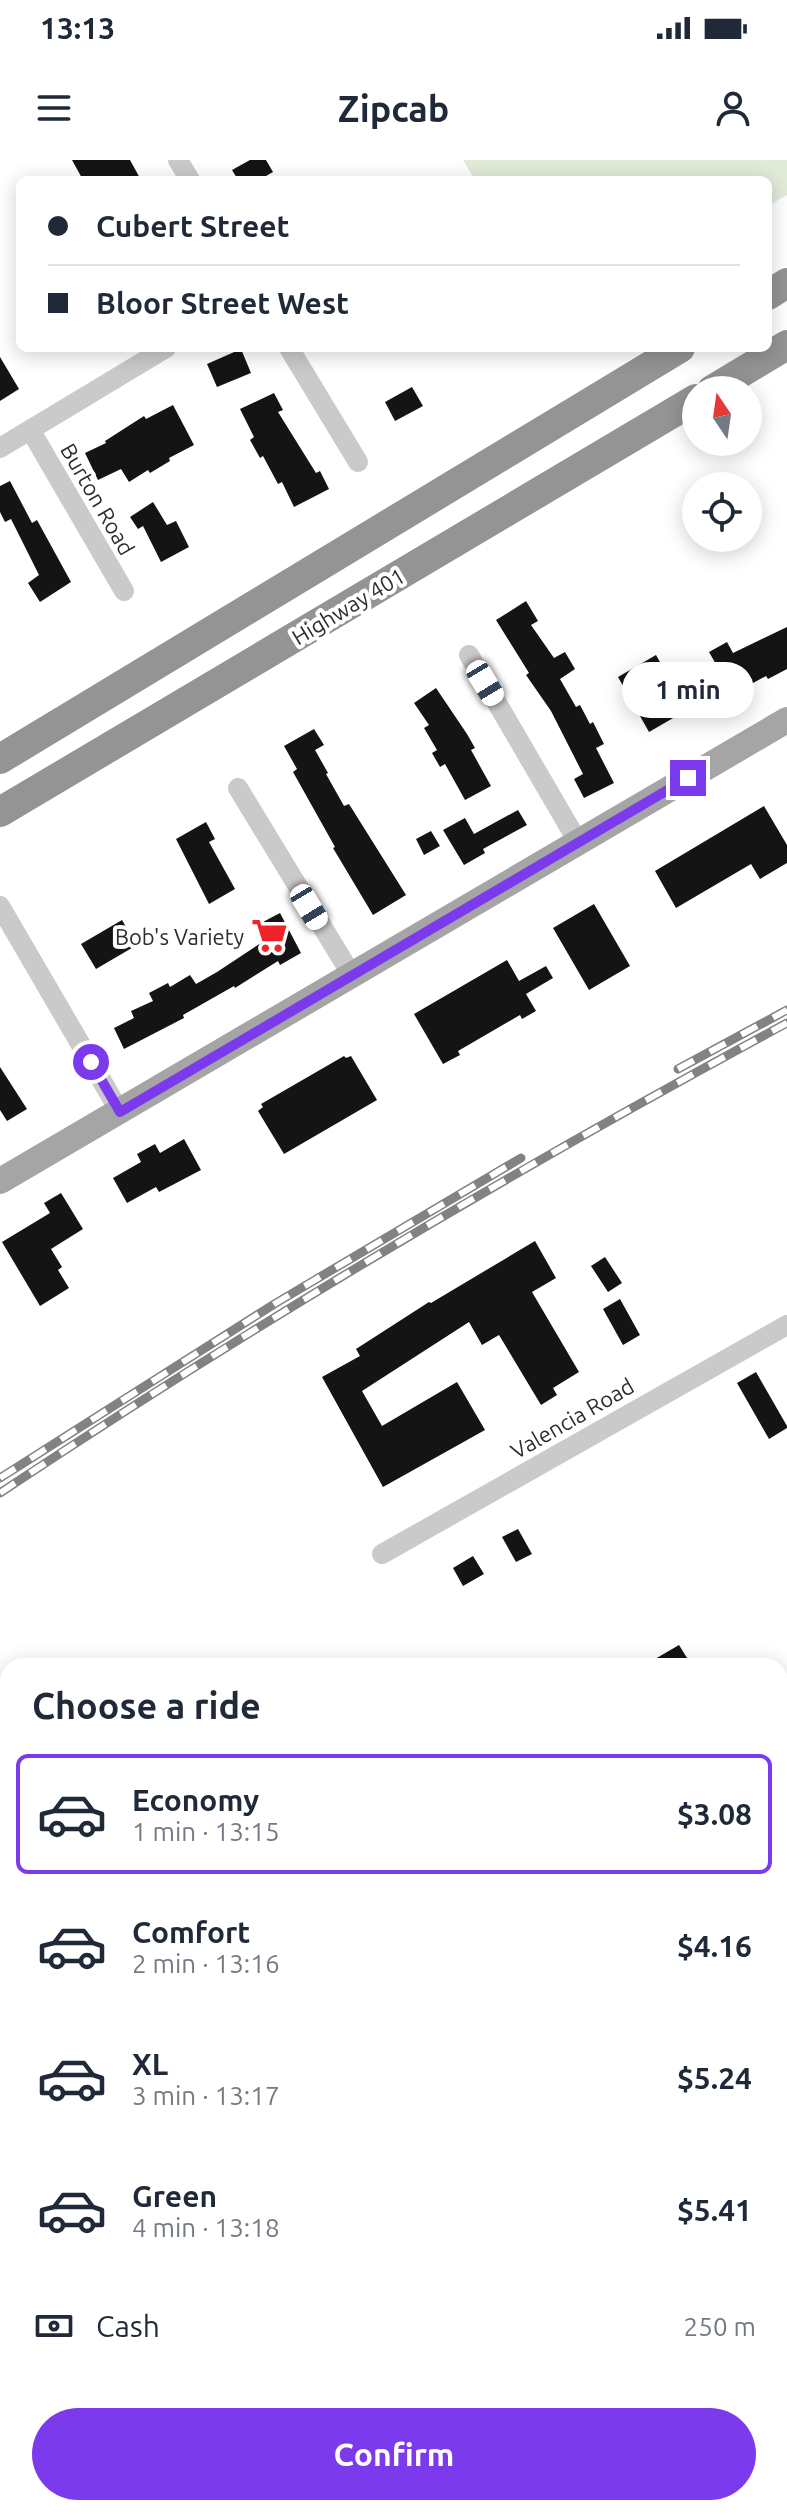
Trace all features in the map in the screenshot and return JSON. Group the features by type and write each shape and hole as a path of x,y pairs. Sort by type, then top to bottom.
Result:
{"highway":[{"path":"735,376 787,345"},
{"path":"0,759 673,352"},
{"name":"Highway 401","path":"0,812 682,407"}],"main road":[{"path":"0,1181 787,720"}],"street":[{"path":"0,448 159,352"},
{"path":"291,352 358,462"},
{"name":"Burton Road","path":"31,431 124,591"},
{"path":"469,655 578,842"},
{"path":"238,788 351,974"},
{"path":"0,906 120,1112"},
{"name":"Valencia Road","path":"382,1554 787,1325"}],"green space":[{"path":"463,160 787,160 787,195 772,204 772,176 473,176"}],"building":[{"path":"72,160 130,160 139,176 81,176"},
{"path":"250,160 266,160 273,172 266,176 236,176 232,170"},
{"path":"234,352 242,352 251,373 217,387 207,364"},
{"path":"0,357 19,389 0,401"},
{"path":"412,387 423,406 395,421 385,402"},
{"path":"274,393 283,410 278,412 316,473 320,471 329,489 294,507 282,482 278,484 250,440 254,437 240,409"},
{"path":"173,405 194,445 169,458 170,461 150,473 148,470 129,482 121,469 98,480 85,453 106,443 144,416 146,419"},
{"path":"10,481 32,523 37,520 71,582 40,602 28,583 39,575 11,519 5,522 0,512 0,486"},
{"path":"153,502 167,525 176,521 189,547 161,562 143,526 138,529 130,517"},
{"path":"526,601 538,621 531,625 554,658 565,652 575,669 560,679 576,707 580,705 590,724 593,722 604,744 596,748 614,783 584,798 574,779 583,774 551,711 526,675 529,673 496,620"},
{"path":"787,627 787,669 768,679 766,676 733,694 709,652 727,642 733,653"},
{"path":"656,655 687,710 649,732 618,677"},
{"path":"436,688 475,748 471,750 491,786 465,800 445,764 440,767 432,753 437,750 424,728 429,725 414,703"},
{"path":"314,729 324,745 315,750 326,774 344,806 349,804 406,895 373,915 333,848 293,772 297,769 284,746"},
{"path":"764,806 787,845 787,863 760,879 751,864 676,908 655,871"},
{"path":"518,810 527,825 483,849 485,853 464,865 443,830 465,818 474,834"},
{"path":"206,822 215,839 209,842 235,889 209,904 176,839"},
{"path":"431,831 440,846 424,855 416,839"},
{"path":"594,904 630,966 589,990 553,928"},
{"path":"280,913 301,953 280,965 278,961 183,1015 184,1018 124,1049 114,1028 134,1018 131,1011 153,1001 149,993 168,983 170,987 190,975 196,984 217,972 267,939 259,924"},
{"path":"122,920 137,945 96,969 81,944"},
{"path":"507,960 519,981 546,966 553,978 526,994 536,1011 522,1019 520,1015 458,1051 460,1055 443,1064 414,1014"},
{"path":"344,1056 351,1056 377,1100 284,1154 258,1111 263,1107 261,1104"},
{"path":"0,1067 27,1109 7,1121 0,1110"},
{"path":"184,1139 201,1170 159,1192 156,1187 127,1203 113,1178 141,1162 137,1154 155,1144 160,1153"},
{"path":"61,1193 83,1229 51,1249 62,1267 58,1270 69,1288 40,1306 2,1242 50,1213 44,1203"},
{"path":"535,1241 556,1278 532,1292 579,1372 553,1388 557,1395 541,1405 499,1335 482,1345 469,1322 362,1391 382,1426 457,1382 485,1430 383,1487 322,1377 360,1356 356,1349 429,1302"},
{"path":"605,1257 622,1283 608,1292 591,1266"},
{"path":"620,1299 640,1335 623,1345 603,1309"},
{"path":"756,1372 787,1426 769,1439 737,1383"},
{"path":"518,1529 532,1554 516,1562 502,1537"},
{"path":"473,1556 484,1574 463,1586 453,1568"},
{"path":"679,1645 687,1658 657,1658"}],"railway":[{"path":"678,1069 787,1010"},
{"path":"0,1493 192,1369 388,1249 586,1134 787,1023"},
{"path":"0,1478 276,1303 521,1158"}],"place":[{"name":"Bob's Variety","path":"270,936"}],"route":[{"path":"91,1062 120,1112 688,778"}]}
